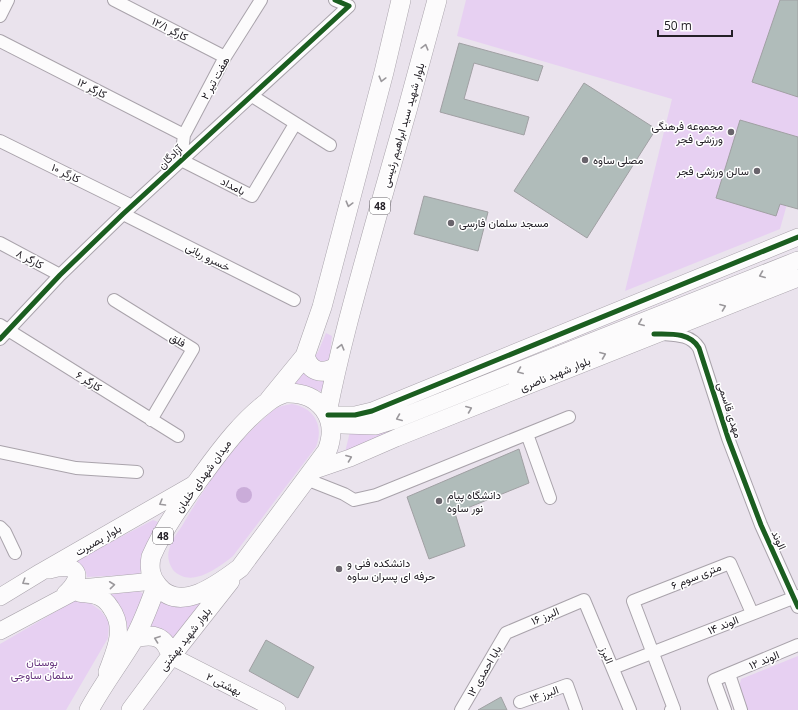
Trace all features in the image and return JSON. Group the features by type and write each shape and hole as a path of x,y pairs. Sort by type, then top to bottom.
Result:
{"main road":[{"name":"48","path":"269,400 305,356 322,307 384,72 401,0"},
{"name":"بلوار شهید سید ابراهیم رئیسی","path":"329,418 336,367 437,0"},
{"path":"329,418 355,415 372,411 798,237"},
{"name":"بلوار شهید ناصری","path":"329,418 376,426 392,421 798,260"},
{"name":"بلوار شهید ناصری","path":"309,475 396,438 654,334 798,278"},
{"path":"305,356 309,364 315,370 329,371 336,367"},
{"name":"میدان شهدای خلبان","path":"155,583 151,573 151,557 182,503 241,426 269,400 285,393 303,394 311,398 318,403 329,418"},
{"name":"48","path":"155,583 165,593 173,596 189,597 205,591 227,578 240,568 327,451 332,434 329,418"},
{"name":"بلوار بصیرت","path":"0,597 196,483"},
{"path":"41,572 65,566 76,572 76,581 66,595"},
{"name":"بلوار شهید بهشتی","path":"131,710 240,568"},
{"path":"0,631 81,588 155,583 143,621 134,638 101,689 90,710"},
{"path":"66,595 98,597 108,604 118,616 120,628 116,647 101,689"},
{"path":"134,638 148,636 158,638 165,642 168,646 171,656"},
{"name":"بهشتی ۲","path":"171,656 277,710"}],"street":[{"path":"0,16 8,0"},
{"name":"کارگر ۱۲/۱","path":"114,0 225,57"},
{"name":"هفت تیر ۲","path":"181,160 184,135 225,57 261,0"},
{"name":"آزادگان","path":"2,331 123,214 349,6 335,0"},
{"name":"کارگر ۱۲","path":"0,41 184,135"},
{"path":"252,96 330,145"},
{"name":"بامداد","path":"181,160 252,196 295,124"},
{"name":"کارگر ۱۰","path":"0,141 132,206"},
{"name":"خسرو ربانی","path":"123,214 294,300"},
{"name":"کارگر ۸","path":"0,243 60,275"},
{"name":"فلق","path":"114,300 193,349 151,420"},
{"name":"کارگر ۶","path":"2,331 178,436"},
{"name":"مهدی قاسمی","path":"654,334 677,335 690,339 696,343 699,348 728,438 761,525"},
{"path":"309,475 354,500 376,494 569,417"},
{"path":"527,434 550,498"},
{"path":"0,452 76,468 137,472"},
{"name":"الوند","path":"761,525 797,600"},
{"path":"0,527 5,532 15,553"},
{"name":"۶ متری سوم","path":"653,653 633,601 730,563 752,614"},
{"name":"البرز ۱۶","path":"506,633 584,600"},
{"name":"البرز","path":"584,600 630,710"},
{"name":"الوند ۱۴","path":"612,668 752,614 797,600"},
{"name":"بابا احمدی ۱۲","path":"461,710 506,633"},
{"name":"الوند ۱۲","path":"725,710 714,680 798,645"},
{"path":"653,653 674,709 671,710"},
{"path":"729,674 741,710"},
{"name":"البرز ۱۴","path":"520,702 567,685 576,710"}],"green space":[{"name":"مجموعه فرهنگی ورزشی فجر","path":"466,0 798,0 798,165 780,229 625,291 672,99 457,36"},
{"path":"644,330 345,452 350,432"},
{"path":"326,333 332,336 325,393 312,388 292,386 318,352"},
{"path":"292,404 307,409 316,419 319,432 316,447 233,556 220,566 204,575 188,578 180,575 173,570 168,558 168,553 174,537 217,472 237,446 271,412 281,406"},
{"path":"153,520 158,522 141,571 137,576 126,575 87,577 86,572 80,564 75,561"},
{"path":"102,591 138,591 144,594 127,632 123,613 117,603"},
{"path":"159,597 206,601 171,641 147,630"},
{"name":"بوستان سلمان ساوجی","path":"74,601 90,603 101,611 109,622 108,638 66,710 0,710 0,644"},
{"path":"798,656 798,710 747,710 739,688 741,679"}],"shaded area":[{"path":"244,487 250,489 252,495 250,501 244,503 238,501 236,495 238,489"}],"building":[{"path":"780,0 798,0 798,97 752,82"},
{"path":"459,43 543,66 538,81 474,63 464,99 529,117 524,135 440,112"},
{"name":"مصلی ساوه","path":"584,83 656,129 587,238 514,191"},
{"name":"سالن ورزشی فجر","path":"740,120 798,137 798,209 780,204 776,216 716,198"},
{"name":"مسجد سلمان فارسی","path":"424,196 488,212 478,251 414,234"},
{"path":"519,449 529,483 455,513 465,546 429,559 407,497"},
{"path":"266,640 314,667 298,698 249,671"},
{"path":"501,697 507,710 478,710"}],"cycle path":[{"path":"0,339 60,275 123,214 349,6 335,0"},
{"path":"328,415 355,415 372,411 798,237"},
{"path":"654,334 679,335 690,339 699,348 728,438 761,525 798,607"}],"place":[{"name":"مجموعه فرهنگی ورزشی فجر","path":"731,132"},
{"name":"مصلی ساوه","path":"585,160"},
{"name":"سالن ورزشی فجر","path":"757,171"},
{"name":"مسجد سلمان فارسی","path":"451,223"},
{"name":"دانشگاه پیام نور ساوه","path":"439,501"},
{"name":"دانشکده فنی و حرفه ای پسران ساوه","path":"339,569"}]}
